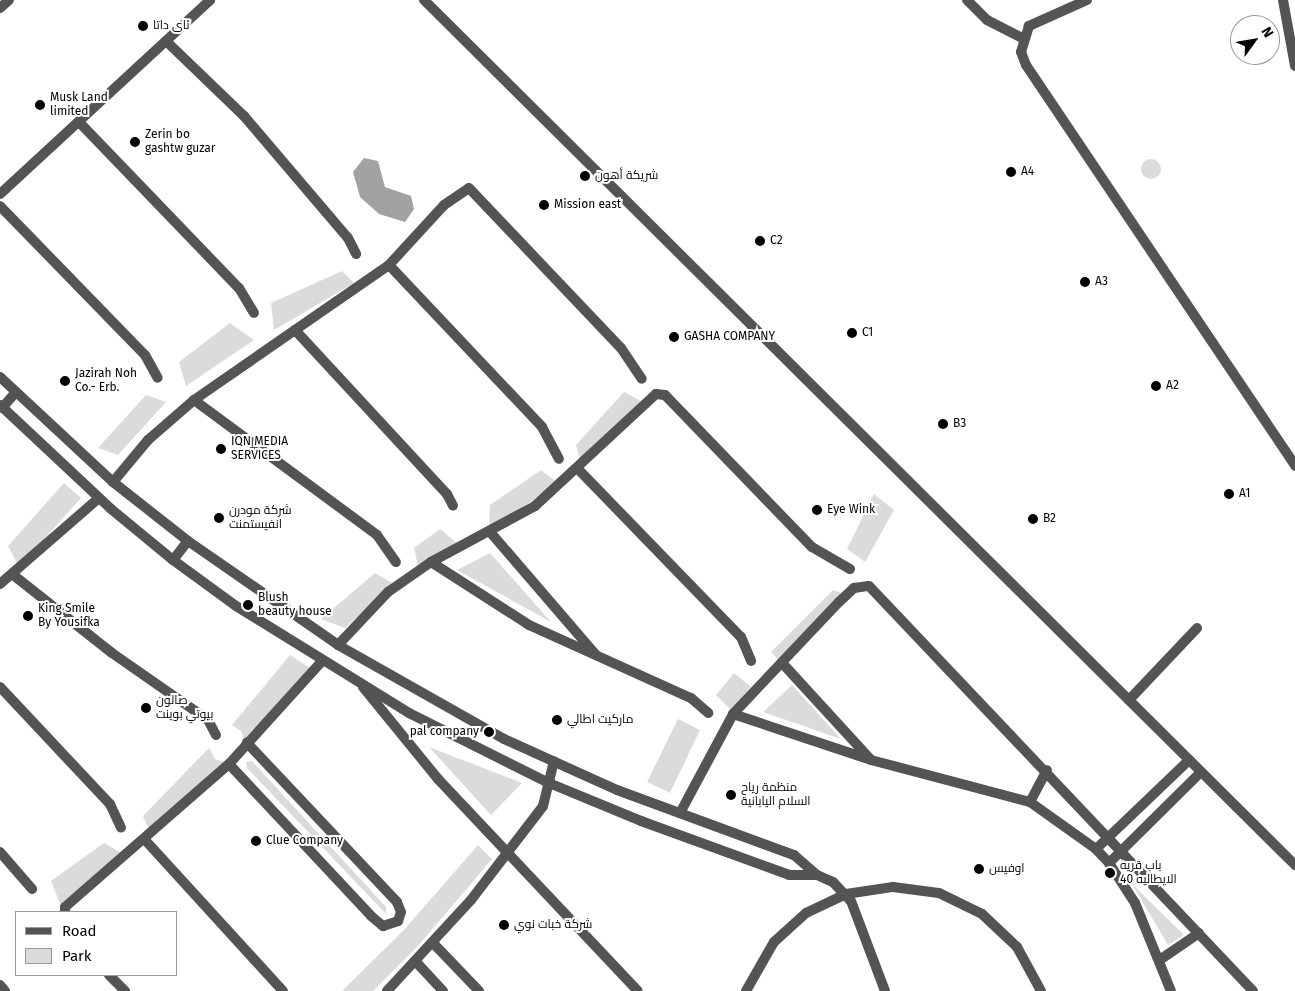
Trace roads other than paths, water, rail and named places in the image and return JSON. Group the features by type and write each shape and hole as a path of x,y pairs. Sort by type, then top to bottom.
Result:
{"street":[{"path":"0,8 9,0"},
{"path":"0,194 210,0"},
{"path":"424,0 1295,865"},
{"path":"967,0 987,20 1022,38"},
{"path":"1087,0 1040,17 1022,38 1026,65 1295,466"},
{"path":"1283,0 1295,66"},
{"path":"166,41 244,116 348,238 356,254"},
{"path":"79,122 239,288 254,313"},
{"path":"113,482 148,440 194,400 389,265 460,191 474,190 621,348 642,380"},
{"path":"0,206 145,355 158,378"},
{"path":"389,265 542,427 559,459"},
{"path":"295,330 447,494 453,506"},
{"path":"0,377 113,482 188,541 338,645 430,700 554,761 680,813 794,855 817,875 846,894 885,991"},
{"path":"16,392 1,407 99,498 174,560 322,661 418,718 550,783 789,875 817,875"},
{"path":"338,645 388,592 431,562 491,533 535,506 577,468 646,400 665,395 812,546 850,569"},
{"path":"194,400 377,535 396,562"},
{"path":"577,468 741,637 752,661"},
{"path":"0,584 99,498"},
{"path":"491,533 600,659"},
{"path":"174,560 188,541"},
{"path":"431,562 529,625 600,659 691,698 708,713"},
{"path":"12,574 112,653 208,720 216,735"},
{"path":"680,813 733,714 784,665 854,588 869,586 1123,849 1253,991"},
{"path":"1129,700 1197,628"},
{"path":"65,911 65,907 146,841 229,764 322,661"},
{"path":"784,665 871,760"},
{"path":"359,682 438,779 508,851 638,991"},
{"path":"0,687 110,804 121,828"},
{"path":"733,714 871,760 1030,802 1096,849 1109,863 1135,903 1161,959 1171,991"},
{"path":"229,764 371,916 386,926 398,921 401,912 397,902 247,743"},
{"path":"1096,849 1189,760"},
{"path":"387,991 434,944 543,806 554,761"},
{"path":"1030,802 1047,770"},
{"path":"1109,863 1201,772"},
{"path":"146,841 283,991"},
{"path":"0,852 32,889"},
{"path":"746,991 761,960 789,926 846,894 893,886 940,893 962,902 1001,929 1017,947 1041,991"},
{"path":"1161,959 1199,934"},
{"path":"434,944 479,991"},
{"path":"417,963 443,991"},
{"path":"110,976 125,991"},
{"path":"0,986 5,991"}],"place":[{"name":"ئای داتا","path":"143,26"},
{"name":"Musk Land limited","path":"40,105"},
{"name":"Zerin bo gashtw guzar","path":"135,142"},
{"name":"A4","path":"1011,172"},
{"name":"شريكة أهون","path":"585,176"},
{"name":"Mission east","path":"544,205"},
{"name":"C2","path":"760,241"},
{"name":"A3","path":"1085,282"},
{"name":"C1","path":"852,333"},
{"name":"GASHA COMPANY","path":"674,337"},
{"name":"Jazirah Noh Co.- Erb.","path":"65,381"},
{"name":"A2","path":"1156,386"},
{"name":"B3","path":"943,424"},
{"name":"IQN MEDIA SERVICES","path":"221,449"},
{"name":"A1","path":"1229,494"},
{"name":"Eye Wink","path":"817,510"},
{"name":"شركة مودرن انفيستمنت","path":"219,518"},
{"name":"B2","path":"1033,519"},
{"name":"Blush beauty house","path":"248,605"},
{"name":"King Smile By Yousifka","path":"28,616"},
{"name":"صالون بيوتي بوينت","path":"146,708"},
{"name":"ماركيت اطالي","path":"557,720"},
{"name":"pal company","path":"489,732"},
{"name":"منظمة رياح السلام اليابانية","path":"731,795"},
{"name":"Clue Company","path":"256,841"},
{"name":"اوفيس","path":"979,869"},
{"name":"باب قريه الايطاليه 40","path":"1110,873"},
{"name":"شركة خبات نوي","path":"504,925"}]}
